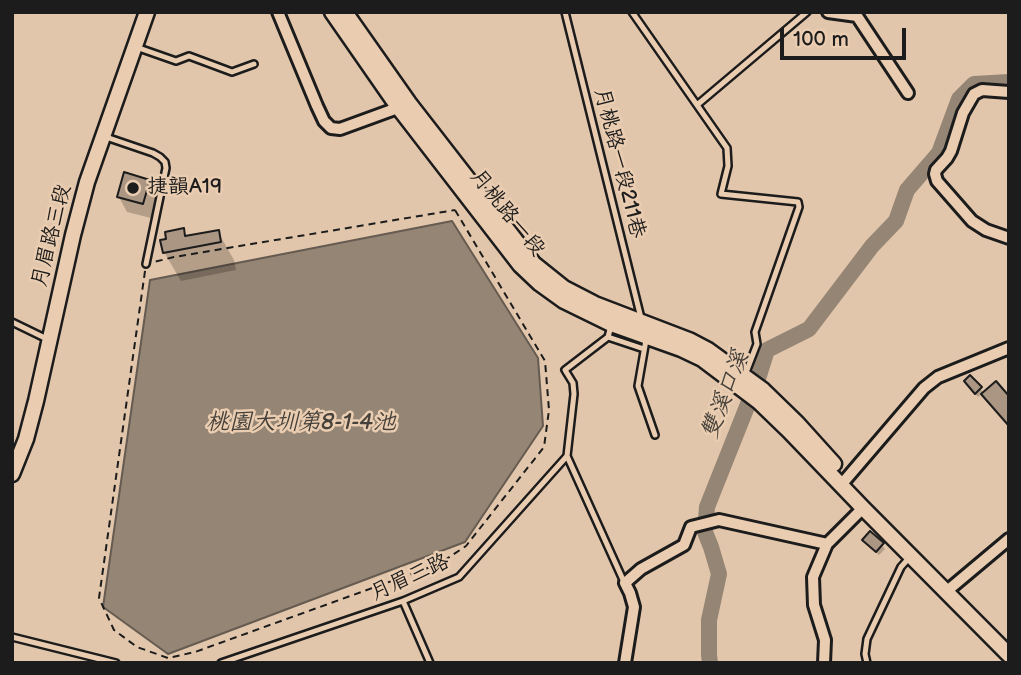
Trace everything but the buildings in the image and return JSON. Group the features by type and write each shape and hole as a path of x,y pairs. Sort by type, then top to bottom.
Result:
{"street":[{"name":"月眉路三段","path":"12,474 26,439 87,182 147,12"},
{"path":"278,12 317,106 324,121 331,128 340,129 403,105"},
{"name":"月桃路一段","path":"332,12 520,265 539,284 609,331 645,343 681,349 745,382"},
{"name":"月桃路一段","path":"345,12 403,105 534,264 564,288 596,304 708,350 745,382"},
{"path":"828,12 858,16 908,93"},
{"path":"1009,92 982,90 974,94 963,113 951,151 935,174 937,181 972,221 985,230 1009,238"},
{"path":"642,321 645,343"},
{"path":"844,481 924,388 938,377 1009,348"},
{"path":"745,382 797,423 863,508 912,556 1009,642"},
{"path":"844,481 950,589 1009,655"},
{"path":"824,663 825,640 814,605 813,577 827,544 863,508"},
{"path":"625,663 634,607 625,583 641,569 684,545 691,527 719,520 827,544"},
{"path":"950,589 1009,539"}],"lane":[{"name":"月桃路一段211巷","path":"565,12 642,321"},
{"path":"632,12 727,148 728,166 721,194 798,202 799,207 755,332 757,344 745,382"},
{"path":"697,105 807,12"},
{"path":"135,46 176,61 189,56 232,72 254,64"},
{"path":"103,136 153,153 165,162 146,264"},
{"path":"12,322 50,340"},
{"path":"609,331 565,370 573,383 574,394 567,456 625,583"},
{"path":"645,343 638,386 655,435"},
{"name":"月眉三路","path":"221,663 403,601 459,577 567,456"},
{"path":"867,663 867,639 901,567 912,556"},
{"path":"403,601 430,663"},
{"path":"12,637 116,663"}],"path":[{"path":"456,210 545,361 549,410 544,447 466,546 439,564 195,652 169,658 137,647 114,630 99,598 146,264 456,210"}],"water":[{"name":"桃園大圳第8-1-4池","path":"452,221 538,358 543,426 465,542 168,654 103,607 150,280"}],"waterway":[{"name":"雙溪口溪","path":"710,663 709,620 719,574 705,532 707,507 767,350 809,329 872,246 896,221 907,190 939,153 959,99 974,84 1009,82"}],"place":[{"name":"捷韻A19","path":"133,188"}]}
